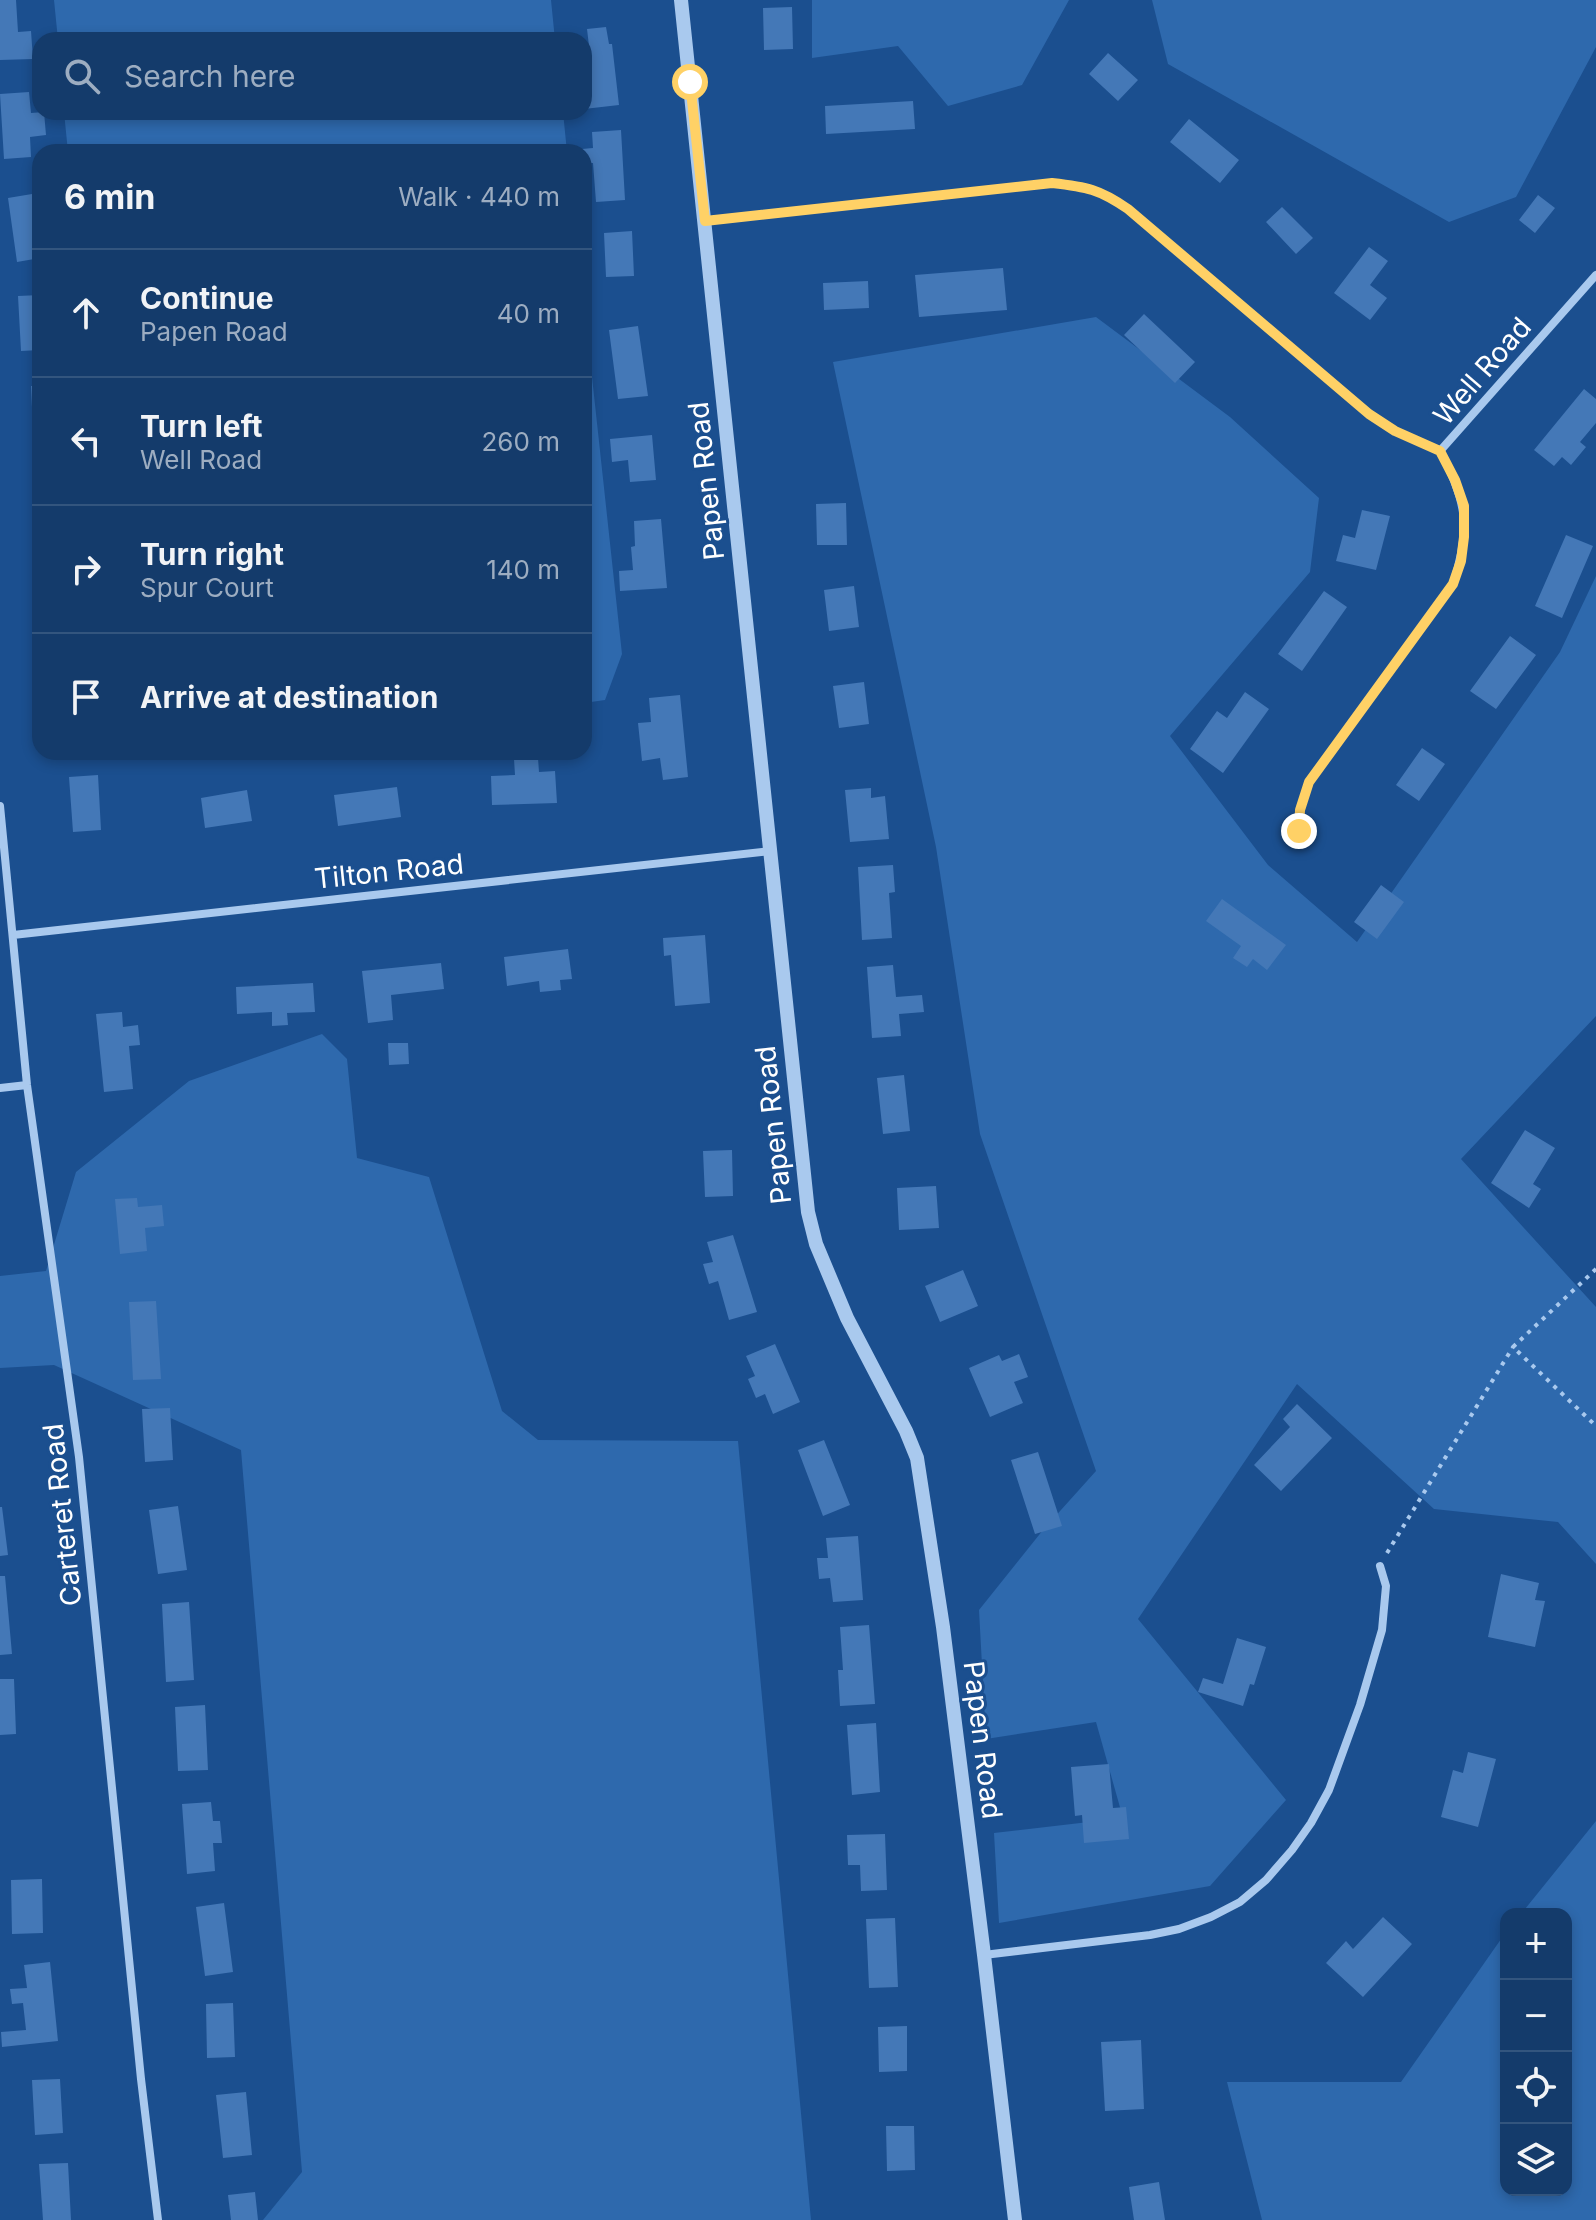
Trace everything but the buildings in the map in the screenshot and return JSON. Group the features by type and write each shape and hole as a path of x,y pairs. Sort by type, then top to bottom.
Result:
{"street":[{"name":"Papen Road","path":"681,0 808,1212 816,1244 847,1318 917,1458 941,1612 1015,2220"},
{"name":"Well Road","path":"705,221 1052,183 1089,187 1107,194 1128,209 1369,414 1395,431 1440,451 1596,275"},
{"path":"1299,831 1300,810 1309,782 1453,584 1461,561 1464,506 1440,451"},
{"name":"Carteret Road","path":"0,806 27,1085 79,1457 158,2220"},
{"name":"Tilton Road","path":"13,935 770,851"},
{"path":"0,1088 27,1085"},
{"path":"984,1955 1179,1929 1240,1902 1266,1880 1305,1832 1329,1790 1360,1705 1382,1630 1386,1586 1380,1566"}],"path":[{"path":"1380,1566 1513,1347 1596,1269"},
{"path":"1513,1347 1596,1426"}],"shaded area":[{"path":"54,0 551,0 554,32 57,32"},
{"path":"812,0 1069,0 1022,85 948,106 898,46 812,58"},
{"path":"1152,0 1596,0 1596,47 1516,197 1449,222 1168,64"},
{"path":"65,120 564,120 566,144 67,144"},
{"path":"1096,317 1230,417 1319,498 1310,572 1170,736 1268,865 1357,942 1560,652 1596,576 1596,1016 1461,1159 1596,1307 1596,1564 1558,1522 1434,1509 1297,1384 1138,1619 1286,1800 1210,1886 999,1923 994,1833 1123,1818 1096,1722 986,1739 979,1610 1043,1530 1096,1471 980,1134 936,847 833,362"},
{"path":"592,377 622,654 605,700 592,702"},
{"path":"322,1034 347,1059 357,1158 429,1177 502,1411 538,1440 738,1441 811,2220 263,2220 302,2172 241,1450 54,1365 0,1368 0,1276 46,1271 76,1172 189,1081"},
{"path":"1596,1821 1596,2220 1262,2220 1227,2082 1401,2082 1500,1941 1500,2196 1572,2196 1572,1908 1526,1908"}],"route":[{"path":"690,82 705,221 1052,183 1089,187 1107,194 1128,209 1369,414 1395,431 1440,451 1464,506 1461,561 1453,584 1309,782 1300,810 1299,831"}]}
